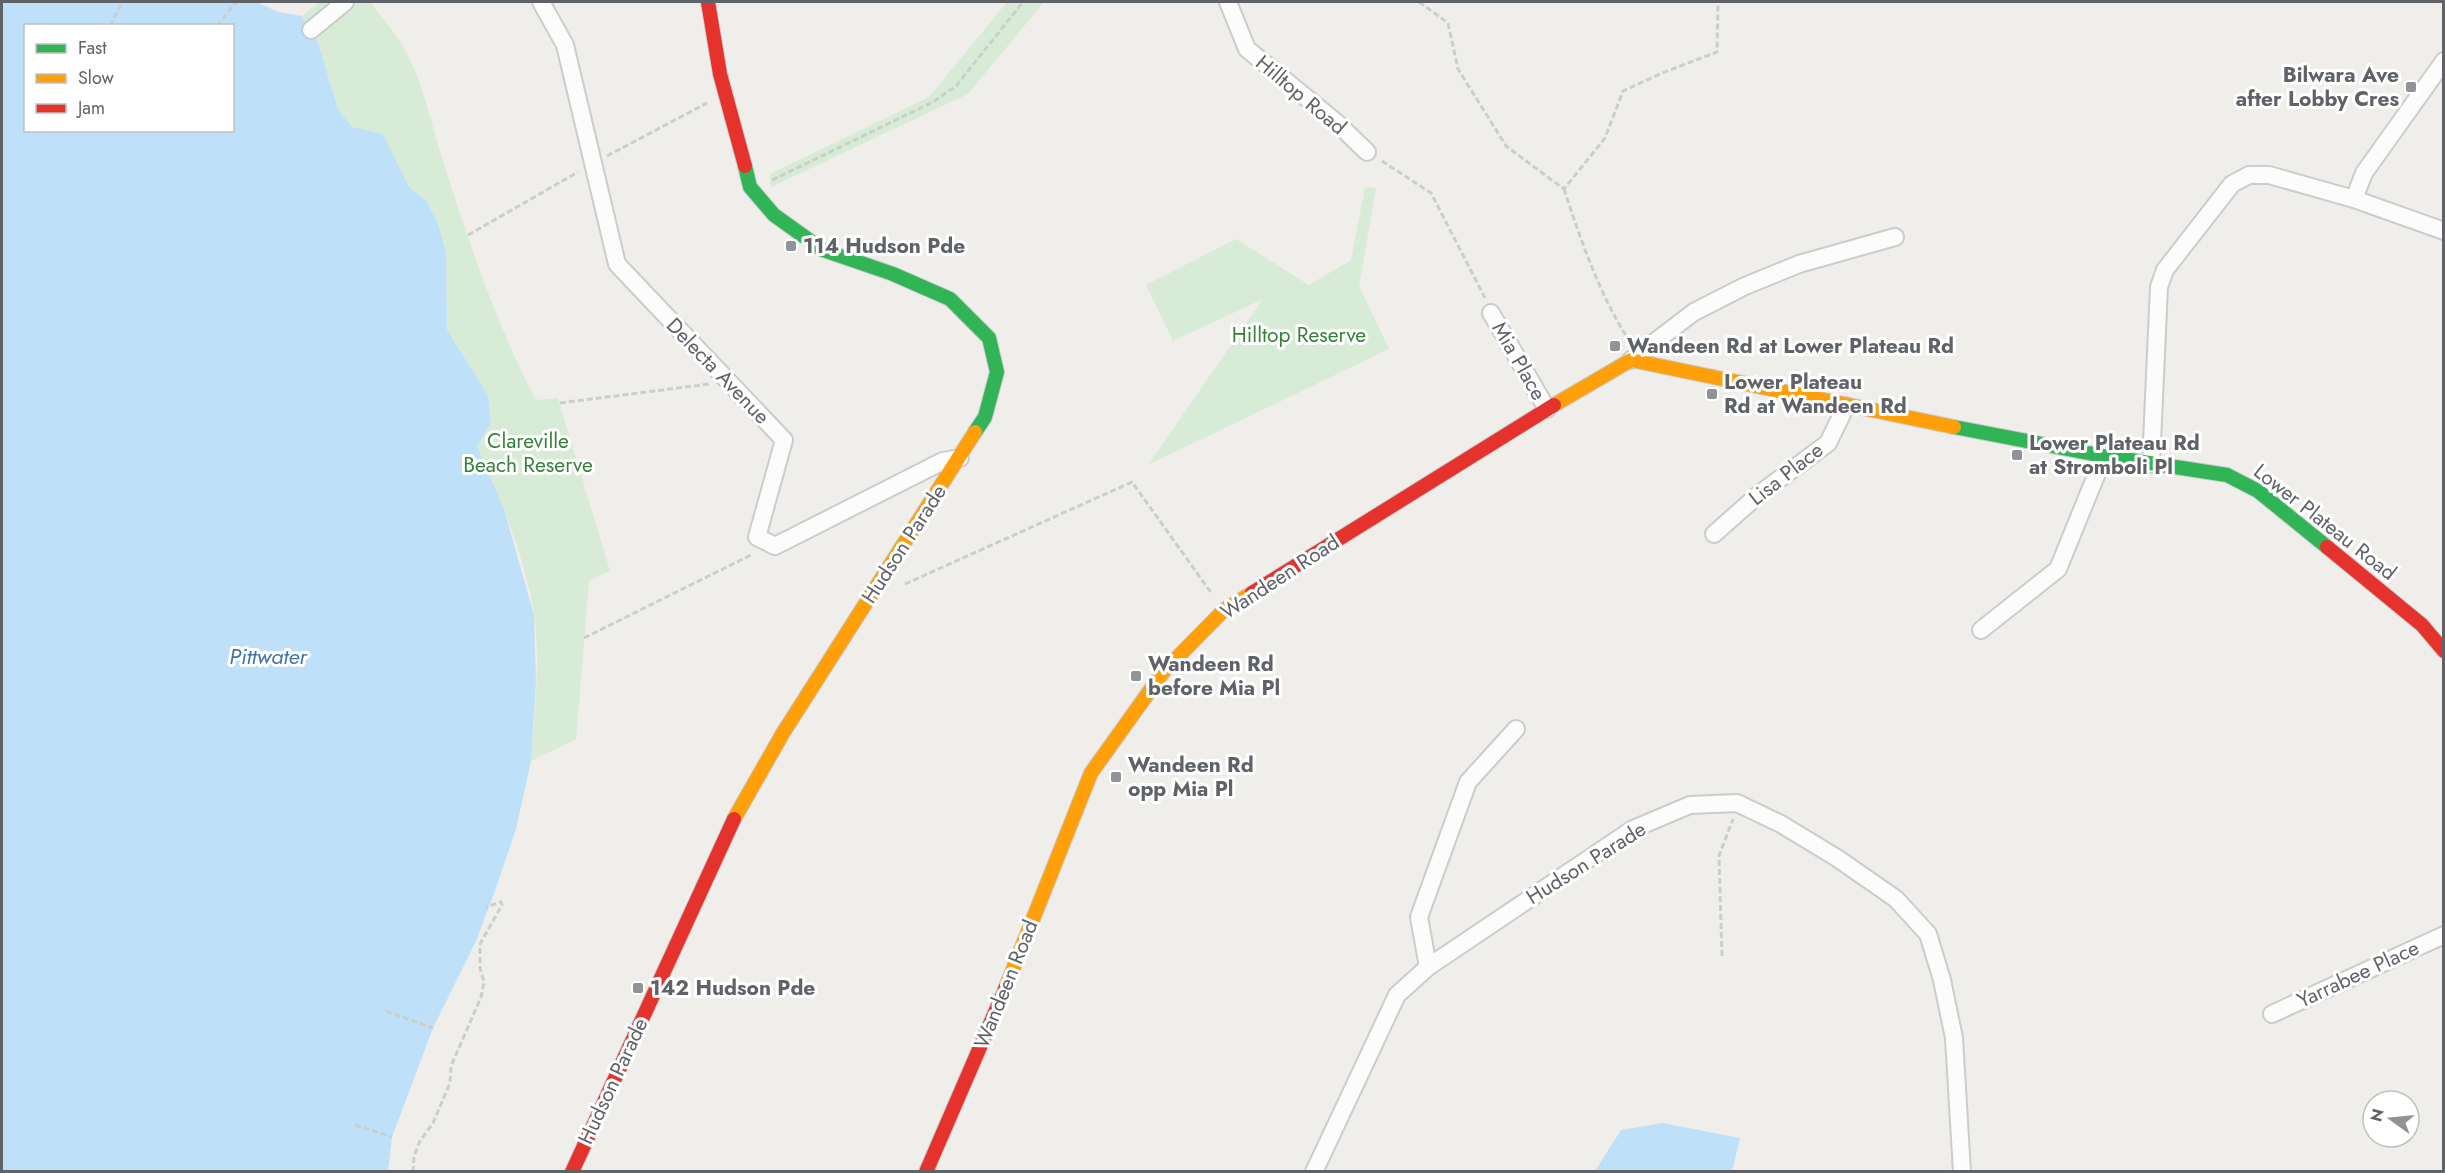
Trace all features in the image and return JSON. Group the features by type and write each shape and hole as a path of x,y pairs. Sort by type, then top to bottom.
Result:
{"street":[{"path":"311,30 345,2"},
{"name":"Delecta Avenue","path":"540,2 565,45 617,264 784,440 757,537 763,540"},
{"name":"Hudson Parade","path":"572,1172 725,835 783,733 985,417 997,372 989,338 950,299 893,274 823,250 774,215 750,186 720,74 708,2"},
{"name":"Hilltop Road","path":"1228,2 1247,49 1337,123 1366,152"},
{"path":"2354,199 2364,173 2444,61"},
{"path":"2151,464 2159,287 2165,270 2232,184 2249,175 2269,175 2354,199 2444,231"},
{"name":"Wandeen Road","path":"926,1172 1007,984 1090,773 1164,671 1224,610 1634,357 1694,312 1745,286 1799,264 1895,237"},
{"name":"Mia Place","path":"1491,313 1547,409"},
{"name":"Lower Plateau Road","path":"1634,357 1846,406 2104,456 2227,475 2258,491 2422,625 2444,651"},
{"name":"Lisa Place","path":"1714,534 1758,495 1827,443 1846,406"},
{"path":"1981,630 2058,569 2104,456"},
{"path":"763,540 775,546 943,461 960,459"},
{"path":"1428,967 1419,917 1468,782 1516,729"},
{"name":"Hudson Parade","path":"1314,1172 1397,995 1428,967 1633,829 1690,805 1739,803 1781,824 1837,858 1896,899 1928,934 1942,980 1954,1038 1962,1172"},
{"name":"Yarrabee Place","path":"2272,1014 2444,935"}],"path":[{"path":"111,24 122,2"},
{"path":"219,24 236,2"},
{"path":"750,186 771,181 933,102 956,86 1023,2"},
{"path":"1419,2 1448,23 1458,69 1506,146 1564,189 1581,240 1634,357"},
{"path":"1564,189 1605,138 1623,91 1717,52 1718,2"},
{"path":"1366,152 1400,171 1431,194 1491,313"},
{"path":"560,403 728,382"},
{"path":"899,586 1132,482 1224,610"},
{"path":"584,638 753,554 763,540"},
{"path":"1722,956 1719,856 1739,803"},
{"path":"413,1172 414,1156 450,1083 451,1066 481,997 484,982 480,968 480,944 502,905 501,902 486,907"},
{"path":"386,1011 433,1028"},
{"path":"355,1125 392,1137"}],"green space":[{"name":"Clareville Beach Reserve","path":"319,2 370,2 395,33 407,54 423,92 473,251 508,342 536,400 558,398 610,571 589,581 576,739 531,761 537,669 534,614 518,549 477,446 491,424 488,395 447,330 446,252 438,224 426,200 409,187 383,135 352,127 338,109 318,43 302,16"},
{"path":"1007,2 1044,2 968,94 771,187 770,174 929,97"},
{"name":"Hilltop Reserve","path":"1365,187 1376,188 1359,286 1389,349 1148,465 1263,299 1173,341 1146,285 1236,239 1309,285 1351,260"}],"water":[{"name":"Pittwater","path":"2,2 257,2 278,12 302,16 318,43 338,109 352,127 383,134 409,187 426,200 438,224 446,252 447,330 488,395 491,424 477,446 504,509 534,615 536,682 531,761 516,829 477,939 433,1028 392,1137 388,1171 2,1172"},
{"path":"1662,1123 1740,1138 1732,1171 1595,1171 1621,1130"}],"traffic: fast":[{"path":"745,166 750,187 774,215 823,250 893,274 950,299 989,338 997,372 985,417 975,432"},
{"path":"1954,427 2104,456 2227,475 2258,491 2327,547"}],"traffic: slow":[{"path":"1554,405 1631,360 1954,427"},
{"path":"734,819 783,733 975,432"},
{"path":"1006,987 1091,773 1164,671 1224,610 1252,593"}],"traffic: jam":[{"path":"708,2 720,74 745,166"},
{"path":"1252,593 1554,405"},
{"path":"2327,547 2422,625 2444,651"},
{"path":"572,1172 734,819"},
{"path":"926,1172 1006,987"}],"place":[{"name":"Bilwara Ave after Lobby Cres","path":"2411,87"},
{"name":"114 Hudson Pde","path":"791,246"},
{"name":"Wandeen Rd at Lower Plateau Rd","path":"1615,346"},
{"name":"Lower Plateau Rd at Wandeen Rd","path":"1712,394"},
{"name":"Lower Plateau Rd at Stromboli Pl","path":"2017,455"},
{"name":"Wandeen Rd before Mia Pl","path":"1136,676"},
{"name":"Wandeen Rd opp Mia Pl","path":"1116,777"},
{"name":"142 Hudson Pde","path":"638,988"}]}
